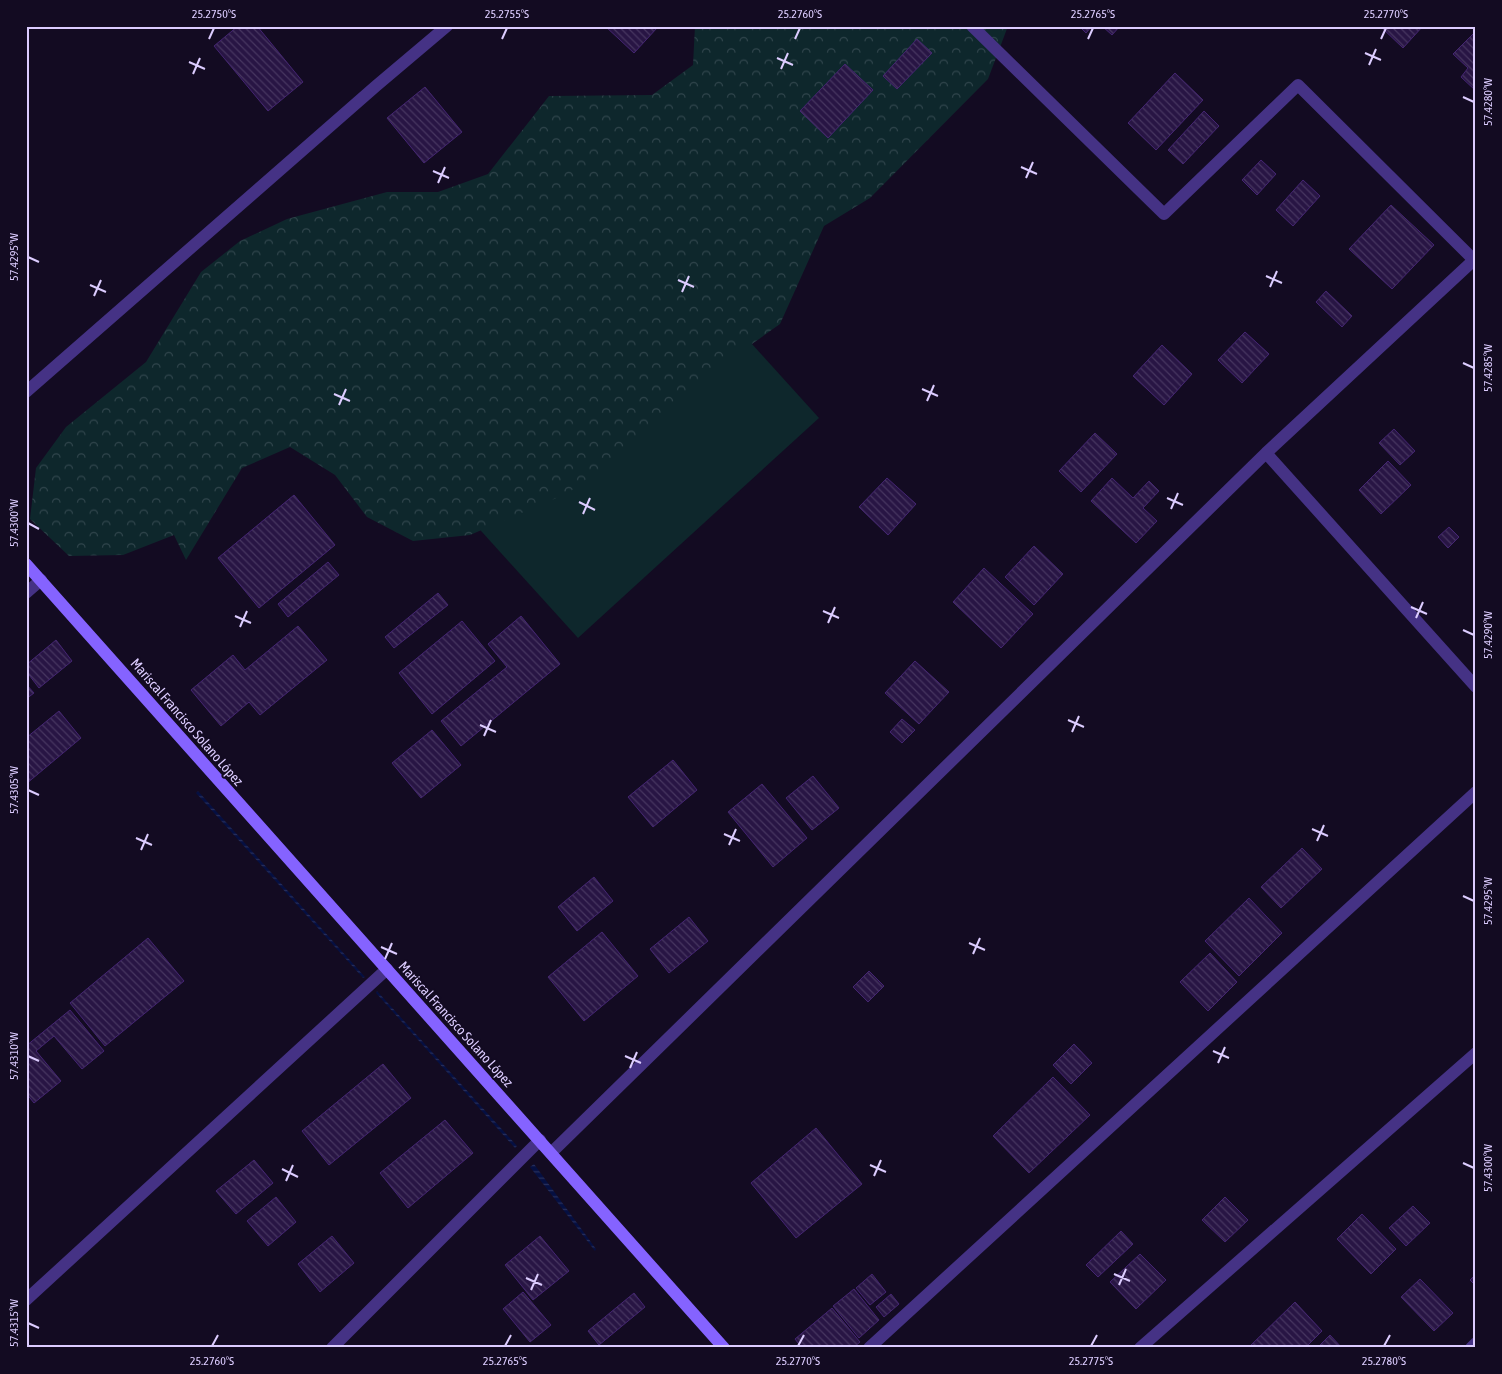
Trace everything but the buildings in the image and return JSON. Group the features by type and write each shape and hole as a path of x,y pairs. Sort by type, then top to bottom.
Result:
{"main road":[{"name":"Mariscal Francisco Solano López","path":"26,564 724,1348"}],"street":[{"path":"26,392 447,26"},
{"path":"551,1153 1266,453 1475,259 1298,86 1164,214 972,26"},
{"path":"1266,453 1476,688"},
{"path":"26,593 42,580"},
{"path":"869,1348 1476,792"},
{"path":"26,1300 387,969"},
{"path":"1140,1348 1476,1052"},
{"path":"332,1348 540,1140"},
{"path":"1471,1348 1476,1343"}],"green space":[{"path":"695,26 1008,26 988,79 870,198 824,226 780,324 735,356 654,428 568,493 470,535 413,541 367,517 335,475 290,447 242,468 186,560 174,535 123,555 69,556 30,519 36,468 66,427 146,362 201,272 240,241 287,219 387,192 438,192 488,174 549,96 652,95 693,65"},
{"path":"714,302 819,418 578,638 473,522"}],"shaded area":[{"path":"198,791 365,977 363,978 196,793"},
{"path":"377,991 517,1146 515,1148 376,993"},
{"path":"534,1164 596,1249 595,1251 530,1167"}]}
